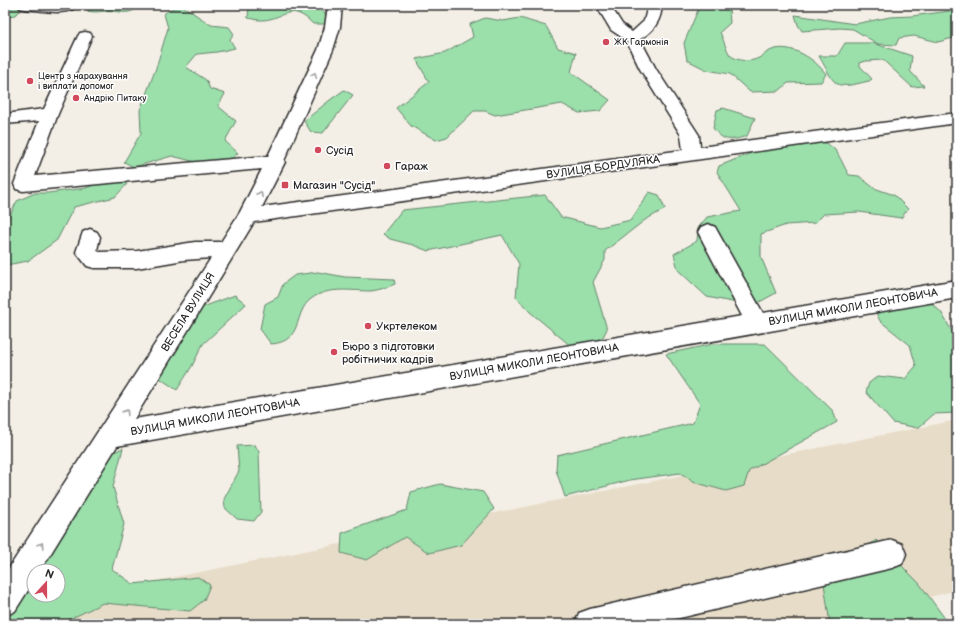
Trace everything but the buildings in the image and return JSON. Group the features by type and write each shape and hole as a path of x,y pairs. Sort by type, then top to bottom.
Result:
{"street":[{"path":"24,5 62,8 71,5"},
{"name":"ВЕСЕЛА ВУЛИЦЯ","path":"5,602 248,216 276,162 324,51 335,17 335,5"},
{"path":"603,5 616,28 632,38 648,69 690,135 692,154"},
{"path":"632,38 646,30 654,18 655,5"},
{"path":"85,36 50,114 23,184 276,162"},
{"path":"5,118 50,114"},
{"name":"ВУЛИЦЯ БОРДУЛЯКА","path":"248,216 957,118"},
{"path":"708,232 757,323"},
{"path":"90,237 86,252 94,260 137,260 200,249 226,252"},
{"name":"ВУЛИЦЯ МИКОЛИ ЛЕОНТОВИЧА","path":"111,435 957,289"},
{"path":"590,624 892,554"}],"shaded area":[{"path":"957,420 957,590 826,624 34,624 46,603 66,603 66,599"}],"green space":[{"path":"5,5 17,5 22,8 17,14 5,19"},
{"path":"249,5 319,5 326,16 327,24 313,24 298,13 292,12 268,19 258,20 248,18"},
{"path":"695,5 725,5 729,9 730,23 720,32 730,55 735,58 750,61 772,50 779,48 787,49 809,58 826,74 821,82 788,83 779,91 750,92 730,74 707,70 687,60 684,43 698,10"},
{"path":"132,6 136,9 126,12 87,11 91,9"},
{"path":"183,6 211,25 229,27 234,34 230,40 235,48 197,54 186,67 206,80 210,89 225,94 218,106 236,121 225,141 238,153 226,164 204,164 172,156 134,167 124,162 141,133 140,110 156,68 168,28 164,14 172,8"},
{"path":"957,10 957,38 938,42 914,36 899,38 896,45 878,44 853,29 840,28 802,31 798,25 795,15 855,24 890,17 912,16"},
{"path":"485,18 503,21 520,18 546,26 558,48 576,53 571,72 610,100 600,111 579,113 562,104 495,115 485,111 474,111 447,137 436,140 411,126 396,108 429,82 416,59 445,53 473,37 470,24"},
{"path":"845,43 873,43 912,56 910,71 924,86 912,87 883,60 866,61 860,63 860,66 872,79 869,81 848,85 837,84 829,74 819,56 837,56"},
{"path":"344,90 353,95 323,133 311,132 304,121"},
{"path":"723,108 755,118 747,136 736,139 728,139 717,133 713,128 717,110"},
{"path":"789,138 801,138 825,143 837,152 849,175 859,176 874,188 894,195 908,209 901,218 859,212 824,214 815,223 786,225 761,234 761,257 776,293 752,306 707,297 678,270 674,254 697,241 698,228 707,217 741,211 717,172 719,166"},
{"path":"114,177 127,184 115,197 74,207 57,240 28,261 6,265 5,225 17,201 35,193 48,193 86,188"},
{"path":"649,192 659,195 665,209 645,220 605,251 605,260 593,282 607,329 603,337 585,347 572,347 530,312 516,297 519,264 502,235 428,251 413,245 390,239 383,234 402,210 545,195 561,217 600,227 631,220"},
{"path":"318,272 345,277 394,279 395,284 371,291 340,290 325,292 318,295 305,305 297,326 289,338 281,342 271,344 260,329 265,304 278,297 283,284 295,275"},
{"path":"235,295 246,304 203,344 192,366 177,390 158,377 195,310"},
{"path":"922,295 941,312 957,340 957,413 934,414 918,428 893,423 866,392 869,383 878,376 905,379 916,366 910,345 880,321 871,303"},
{"path":"713,344 765,344 833,411 837,422 749,471 744,486 726,491 697,483 680,473 630,480 565,497 556,470 557,455 693,423 700,404 666,354"},
{"path":"255,445 259,452 261,512 254,521 237,519 225,508 224,499 239,471 237,446"},
{"path":"123,448 113,487 124,524 112,569 133,584 198,577 210,585 204,600 190,611 103,603 68,620 65,624 5,624 5,579 109,454"},
{"path":"440,484 483,492 494,509 461,545 429,553 405,537 367,560 341,553 342,533 407,510 411,492"},
{"path":"876,540 919,583 949,624 830,624 823,577"}],"place":[{"name":"ЖК Гармонія","path":"606,42"},
{"name":"Центр з нарахування і виплати допомог","path":"30,81"},
{"name":"Андрію Питаку","path":"76,98"},
{"name":"Сусід","path":"318,150"},
{"name":"Гараж","path":"387,166"},
{"name":"Магазин \"Сусід\"","path":"285,185"},
{"name":"Укртелеком","path":"368,326"},
{"name":"Бюро з підготовки робітничих кадрів","path":"334,352"}]}
